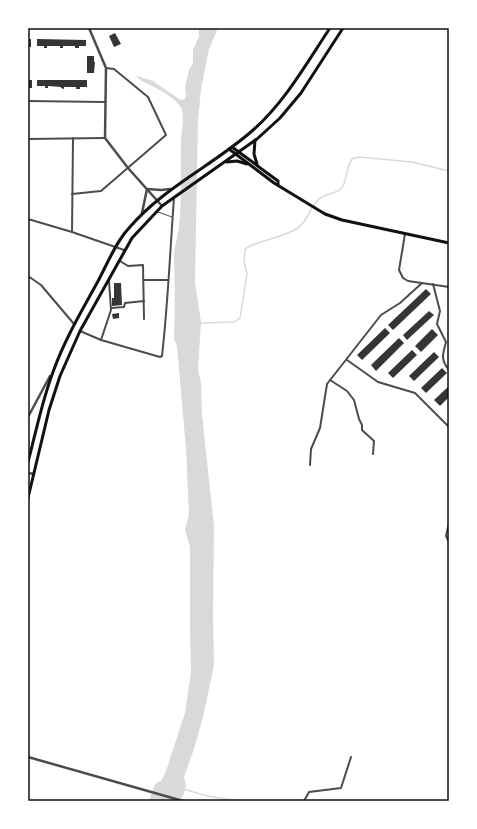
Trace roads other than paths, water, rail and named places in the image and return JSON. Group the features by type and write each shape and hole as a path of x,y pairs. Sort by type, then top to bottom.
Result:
{"main road":[{"path":"28,462 53,373 62,348 128,229 156,200 232,147 254,129 288,92 330,28"},
{"path":"28,498 60,376 80,332 124,250 140,228 162,206 239,152 274,124 293,104 342,28"},
{"path":"255,140 254,154 258,166"},
{"path":"232,147 278,181 278,184"},
{"path":"229,149 255,169"},
{"path":"223,163 237,161 246,164 308,205 325,214 342,220 449,243"}],"street":[{"path":"89,28 106,68 105,138 128,168 162,206"},
{"path":"72,194 101,191 166,135 148,97 114,69 106,68"},
{"path":"28,100 106,102"},
{"path":"72,232 73,138"},
{"path":"28,139 105,138"},
{"path":"146,188 161,190 170,189"},
{"path":"142,214 146,188"},
{"path":"80,332 101,340 160,357 162,356 174,197"},
{"path":"28,219 124,250"},
{"path":"406,234 400,263 400,274 403,278 408,281 449,287"},
{"path":"119,260 128,266 143,265 144,319"},
{"path":"28,276 41,285 75,325"},
{"path":"101,340 110,317 111,308 109,279"},
{"path":"143,280 168,280"},
{"path":"310,465 311,449 320,428 327,384 381,315 400,304 422,283"},
{"path":"433,284 440,311 437,324 446,342 442,357 449,370"},
{"path":"111,308 124,306 125,303 144,301"},
{"path":"347,360 378,382 415,393 449,427"},
{"path":"28,417 53,373"},
{"path":"330,380 347,391 354,400 359,420 362,425 362,430 374,441 373,454"},
{"path":"28,473 34,474"},
{"path":"449,523 446,536 449,542"},
{"path":"305,800 309,792 341,788 351,756"},
{"path":"28,757 183,801"}],"lane":[{"path":"156,212 173,217"}],"waterway":[{"path":"200,323 234,322 240,318 247,274 244,261 245,249 257,243 283,235 300,226 312,207 320,198 342,188 352,159 359,157 412,162 449,171"},
{"path":"184,789 207,796 238,801"}]}
